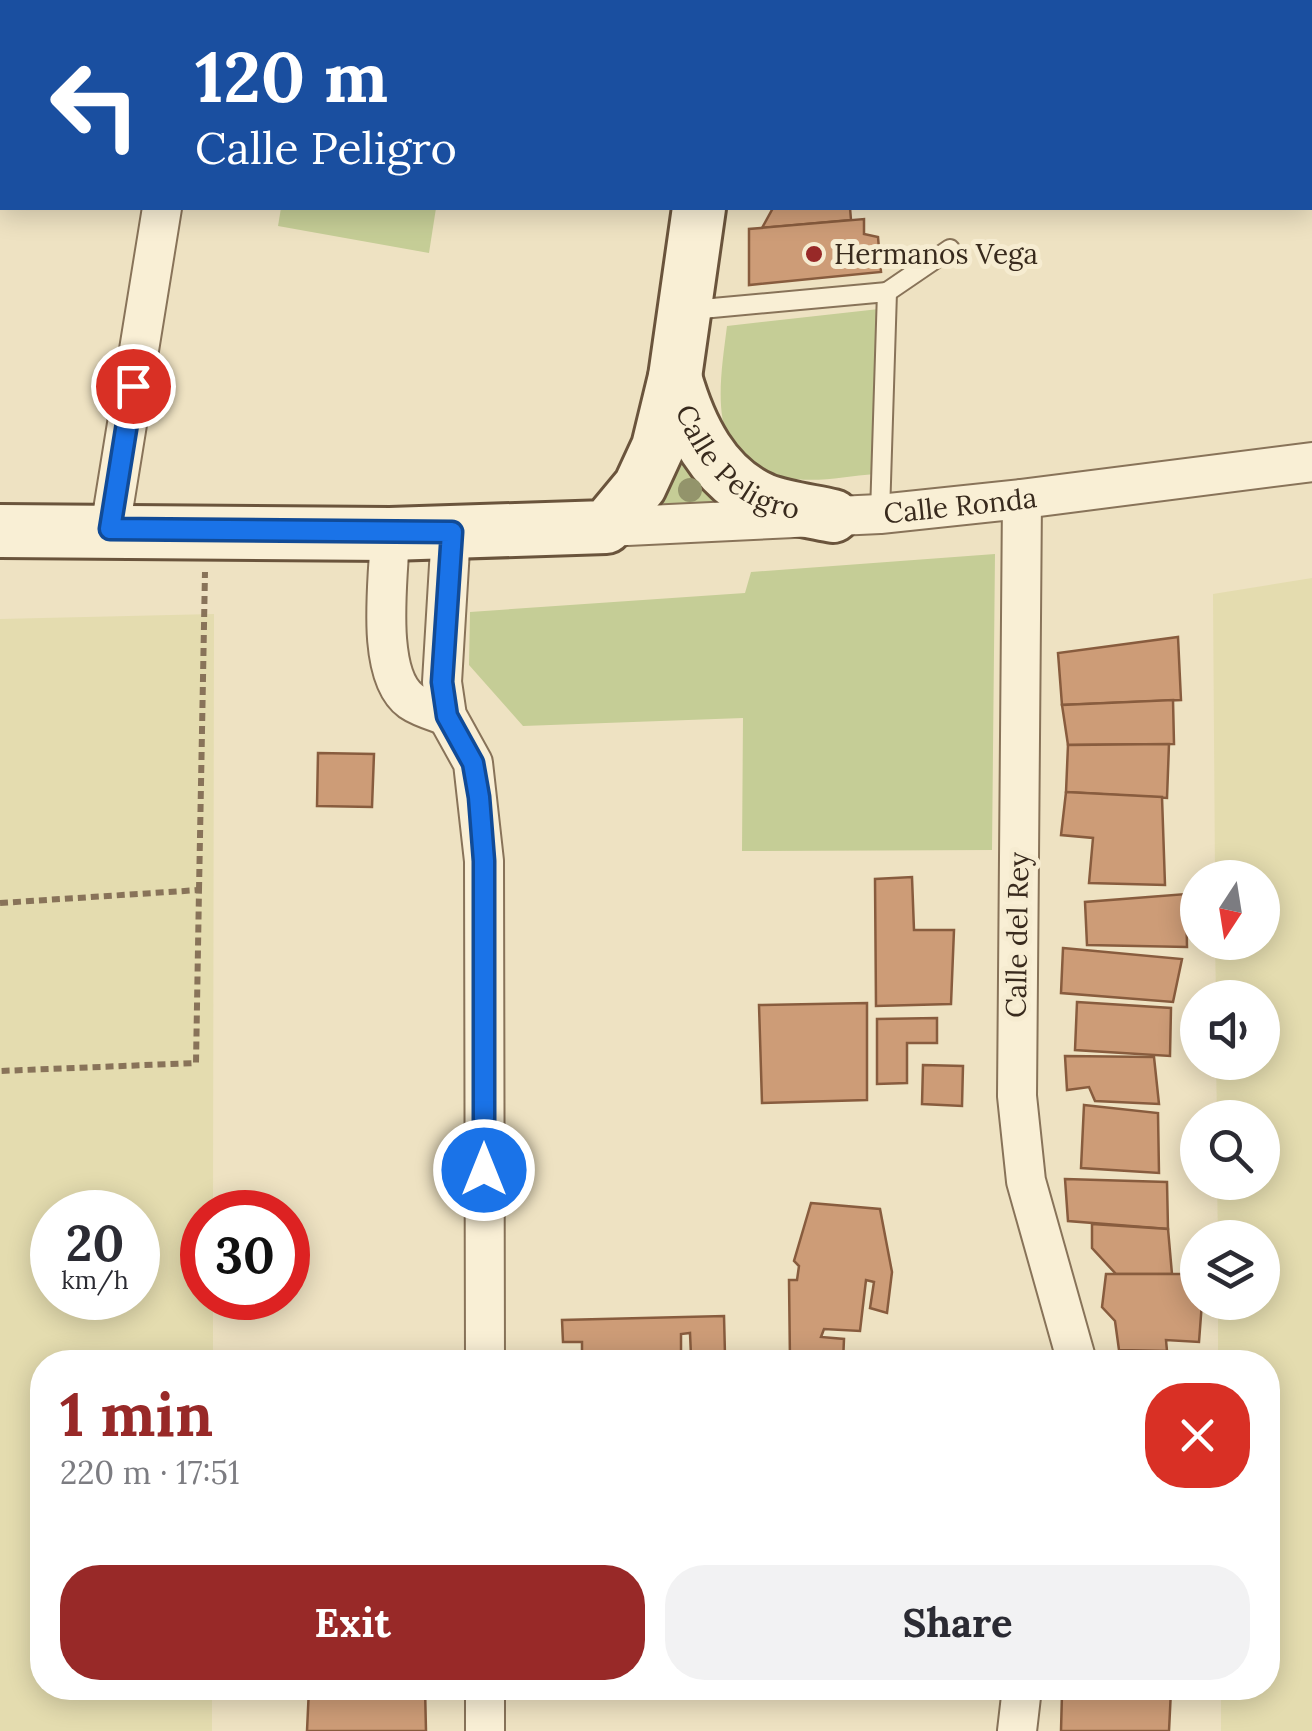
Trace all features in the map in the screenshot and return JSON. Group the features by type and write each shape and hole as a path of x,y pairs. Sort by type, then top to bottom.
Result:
{"main road":[{"name":"Calle Peligro","path":"606,527 650,470 674,377 699,210"},
{"name":"Calle Peligro","path":"674,377 686,415 716,463 764,500 856,515"},
{"path":"0,531 390,534 606,527"}],"street":[{"path":"110,529 162,210"},
{"name":"Calle Ronda","path":"606,527 856,515 1022,499 1312,462"},
{"name":"Calle del Rey","path":"1022,499 1017,1096 1026,1181 1074,1350"},
{"path":"452,532 442,682 447,716 473,763 484,861 485,1350"},
{"path":"390,534 388,654 395,680 410,700 447,716"},
{"path":"485,1700 485,1731"},
{"path":"1017,1731 1021,1700"}],"lane":[{"path":"684,310 888,292 950,249"},
{"path":"856,515 888,292"}],"path":[{"path":"0,1071 196,1063 206,530"},
{"path":"0,903 198,890"}],"shaded area":[{"path":"1312,578 1312,1731 1221,1731 1221,1700 1280,1700 1280,1350 1218,1350 1218,1320 1280,1320 1280,1220 1218,1220 1217,1200 1280,1200 1280,1100 1217,1100 1216,1080 1280,1080 1280,980 1216,980 1215,960 1280,960 1280,860 1215,860 1213,594"},
{"path":"214,614 213,1190 180,1190 180,1320 213,1320 213,1350 30,1350 30,1700 212,1700 212,1731 0,1731 0,619"}],"green space":[{"path":"281,210 436,210 429,253 278,226"},
{"path":"879,309 875,474 796,479 766,473 745,461 731,445 724,424 721,376 727,326"},
{"path":"682,460 744,515 653,520 664,463"},
{"path":"995,554 992,850 742,851 743,718 523,726 469,665 470,612 745,593 751,572"}],"building":[{"path":"772,210 850,210 851,220 762,228"},
{"name":"Hermanos Vega","path":"864,219 864,234 878,237 881,272 749,285 749,229"},
{"path":"1178,637 1181,700 1062,705 1058,653"},
{"path":"1173,700 1174,744 1068,745 1062,705"},
{"path":"1169,744 1167,798 1066,792 1068,745"},
{"path":"318,753 374,754 372,807 317,806"},
{"path":"1066,792 1162,797 1165,885 1089,883 1093,838 1061,835"},
{"path":"912,877 914,930 954,930 951,1004 876,1006 875,879"},
{"path":"1180,894 1180,947 1087,945 1085,902"},
{"path":"1063,948 1182,960 1173,1002 1061,993"},
{"path":"1077,1002 1171,1008 1170,1056 1075,1050"},
{"path":"867,1003 867,1100 762,1103 759,1005"},
{"path":"937,1018 937,1043 907,1043 907,1083 877,1084 877,1019"},
{"path":"1065,1056 1154,1057 1159,1104 1095,1101 1089,1087 1067,1090"},
{"path":"923,1065 963,1066 962,1106 922,1104"},
{"path":"1084,1105 1158,1113 1159,1173 1081,1168"},
{"path":"1065,1179 1167,1182 1168,1229 1068,1221"},
{"path":"811,1203 880,1209 892,1272 887,1313 870,1308 874,1282 866,1280 860,1331 824,1329 821,1337 844,1339 844,1350 790,1350 789,1280 797,1280 799,1266 794,1261"},
{"path":"1092,1224 1168,1229 1172,1274 1116,1274 1092,1248"},
{"path":"1106,1274 1180,1274 1180,1320 1201,1320 1199,1342 1166,1340 1167,1350 1119,1350 1115,1321 1102,1307"},
{"path":"724,1316 725,1350 691,1350 690,1333 681,1334 681,1350 582,1350 582,1342 563,1342 562,1320"},
{"path":"308,1700 425,1700 426,1731 307,1731"},
{"path":"1062,1700 1171,1700 1169,1731 1061,1731"}],"place":[{"name":"Hermanos Vega","path":"814,254"}],"route":[{"path":"133,386 110,529 452,532 442,682 447,716 473,763 479,797 484,861 484,1170"}]}
